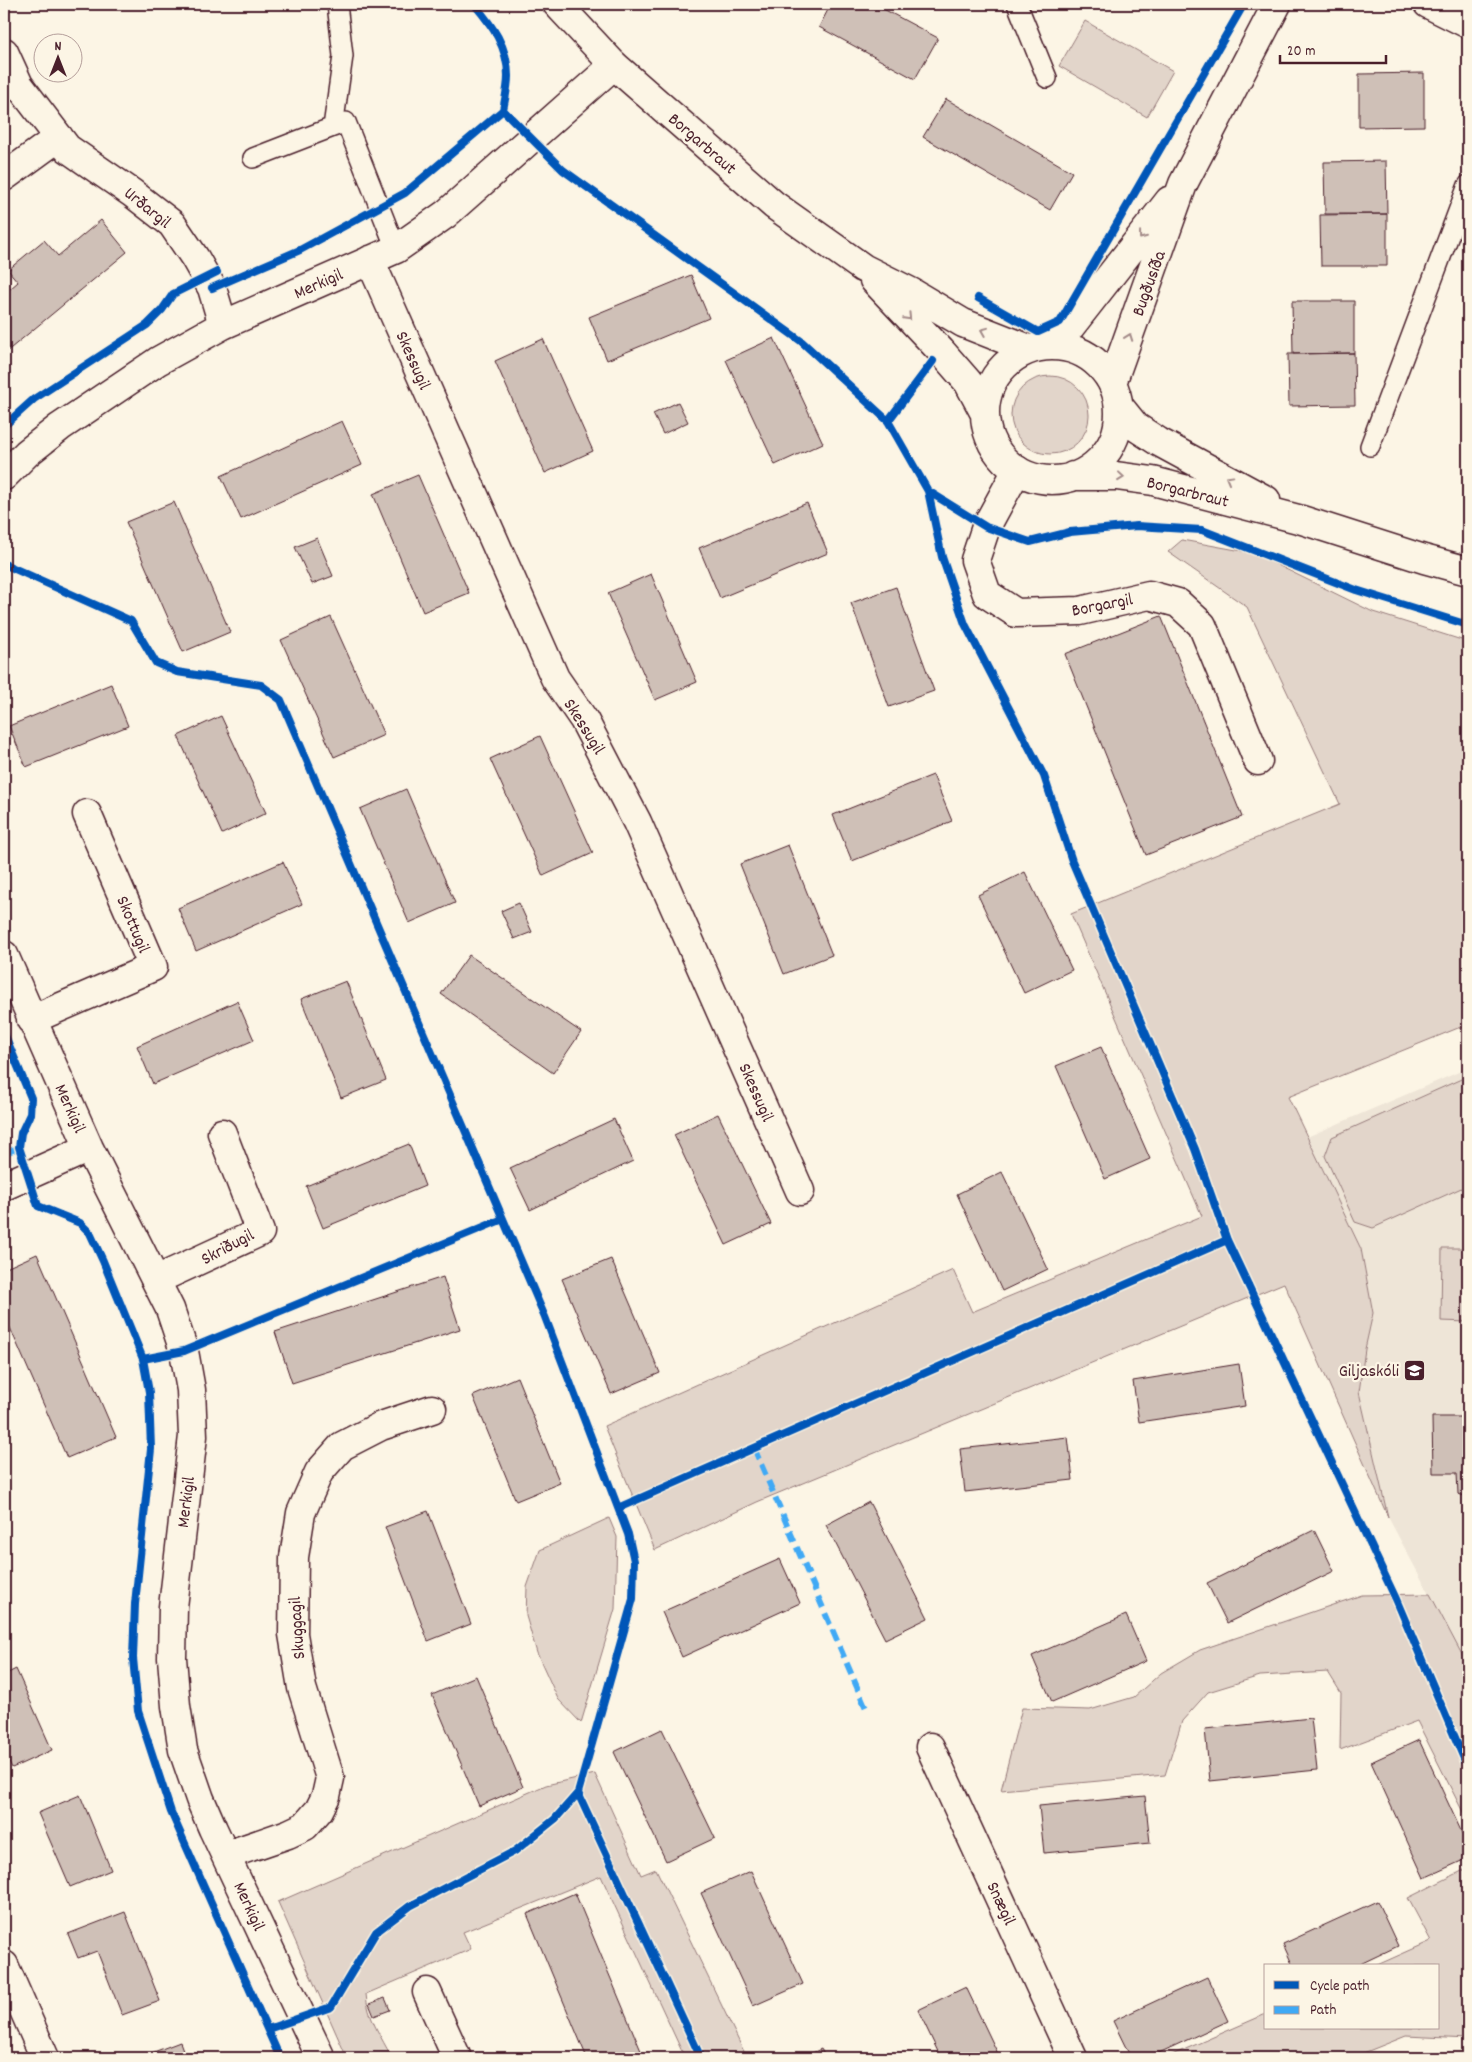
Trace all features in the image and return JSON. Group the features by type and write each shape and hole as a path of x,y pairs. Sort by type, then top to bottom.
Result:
{"street":[{"name":"Borgarbraut","path":"557,4 614,65 774,205 863,268 911,292 963,323 1039,347"},
{"name":"Bugðusíða","path":"1116,394 1183,184 1277,4"},
{"path":"1428,4 1468,24"},
{"name":"Urðargil","path":"4,52 20,85 67,148 132,193 172,224 212,288 224,325"},
{"name":"Merkigil","path":"4,476 27,453 60,426 158,361 224,325 396,249 446,214 614,65"},
{"path":"4,178 59,137"},
{"name":"Bugðusíða","path":"1039,347 1071,326 1183,184"},
{"name":"Skessugil","path":"370,260 555,678 584,720 637,822 800,1192"},
{"name":"Borgarbraut","path":"863,268 968,382 984,412"},
{"path":"1039,347 1068,348 1086,355 1101,367 1116,394 1117,429 1108,450 1093,466 1073,476 1054,480 1034,478 1017,470 999,454 988,434 984,412 988,392 997,374 1011,359 1039,347"},
{"name":"Borgarbraut","path":"1116,394 1136,426 1159,442 1302,520"},
{"name":"Borgargil","path":"1017,470 986,527 975,560 987,594 1016,613 1080,611 1149,595 1178,603 1202,625 1258,761"},
{"name":"Borgarbraut","path":"1073,476 1116,476 1153,480 1302,520 1468,571"},
{"name":"Skottugil","path":"31,1020 152,966 87,814"},
{"name":"Merkigil","path":"4,955 89,1148 170,1309 184,1351 191,1390 193,1436 173,1608 172,1658 176,1706 183,1750 200,1799 321,2058"},
{"name":"Skriðugil","path":"156,1280 260,1232 222,1133"},
{"path":"4,1186 89,1148"},
{"name":"Skuggagil","path":"227,1856 305,1826 319,1810 326,1796 330,1778 302,1688 293,1634 294,1557 301,1513 319,1472 342,1446 381,1426 432,1409"},
{"name":"Snægil","path":"930,1747 1073,2058"},
{"path":"4,1965 45,2058"},
{"path":"427,1992 457,2058"}],"lane":[{"path":"332,127 343,56 337,4"},
{"path":"1017,4 1047,78"},
{"path":"253,158 346,122 396,249"},
{"path":"1370,446 1468,185"}],"shaded area":[{"path":"1085,21 1173,71 1147,117 1059,66"},
{"path":"1050,376 1065,379 1078,387 1086,400 1089,415 1086,430 1078,443 1065,451 1050,454 1035,451 1022,443 1014,430 1011,415 1014,400 1022,387 1035,379"},
{"path":"1182,540 1253,553 1373,612 1468,642 1468,1024 1288,1097 1361,1249 1373,1313 1365,1349 1359,1392 1388,1517 1284,1283 757,1502 655,1550 604,1426 953,1270 972,1312 1202,1216 1071,914 1340,804 1247,607 1168,552"},
{"name":"Giljaskóli","path":"1468,1068 1468,1666 1388,1517 1359,1392 1365,1349 1373,1313 1361,1249 1307,1137"},
{"path":"1468,1076 1468,1185 1373,1228 1355,1222 1325,1156 1332,1137"},
{"path":"1442,1248 1468,1248 1468,1322 1441,1321"},
{"path":"609,1518 617,1537 615,1609 581,1723 558,1699 537,1653 526,1616 527,1587 540,1550"},
{"path":"1430,1594 1468,1666 1468,1822 1417,1721 1340,1750 1341,1693 1328,1672 1260,1676 1208,1692 1182,1721 1165,1775 1001,1790 1022,1708 1090,1710 1134,1697 1161,1673 1200,1650 1362,1595"},
{"path":"595,1774 641,1875 656,1869 747,2058 685,2058 601,1876 463,1932 471,1949 366,1994 372,2019 392,2058 347,2058 278,1902 546,1785"},
{"path":"1468,1868 1468,2039 1406,2036 1351,2058 1165,2058 1264,2015 1264,2030 1440,2030 1440,1964 1379,1964 1431,1941 1408,1898"}],"building":[{"path":"831,4 874,4 938,38 915,79 819,27"},
{"path":"1424,73 1424,126 1359,127 1359,74"},
{"path":"946,99 1072,172 1050,210 923,137"},
{"path":"1386,161 1387,214 1325,214 1324,162"},
{"path":"1387,214 1387,266 1321,266 1320,215"},
{"path":"101,220 127,252 5,353 4,294 18,282 8,270 44,240 58,256"},
{"path":"691,275 709,318 607,360 589,317"},
{"path":"1292,301 1354,301 1354,353 1293,354"},
{"path":"774,338 823,443 775,465 726,360"},
{"path":"543,339 593,451 545,473 495,361"},
{"path":"1354,353 1355,405 1289,406 1288,354"},
{"path":"678,402 688,422 663,434 653,414"},
{"path":"342,421 362,465 241,519 221,476"},
{"path":"418,475 469,593 423,612 373,494"},
{"path":"174,502 230,632 183,652 126,522"},
{"path":"807,503 828,553 720,598 699,548"},
{"path":"317,538 333,576 312,584 295,547"},
{"path":"651,574 697,682 655,700 608,593"},
{"path":"896,587 934,691 889,707 851,603"},
{"path":"1161,616 1242,817 1146,855 1065,654"},
{"path":"331,617 384,735 334,757 281,640"},
{"path":"111,684 128,726 26,767 9,726"},
{"path":"221,716 266,813 222,834 178,736"},
{"path":"540,736 593,853 543,876 490,759"},
{"path":"933,775 952,821 852,861 833,815"},
{"path":"406,789 455,903 409,923 360,809"},
{"path":"788,845 832,955 784,974 740,864"},
{"path":"283,862 302,904 196,951 178,908"},
{"path":"1025,872 1072,970 1024,993 978,895"},
{"path":"519,903 532,932 514,939 501,911"},
{"path":"469,955 581,1032 553,1073 441,994"},
{"path":"346,981 386,1080 341,1098 301,999"},
{"path":"237,1001 254,1040 153,1084 137,1046"},
{"path":"1101,1047 1150,1159 1105,1179 1056,1066"},
{"path":"718,1114 771,1224 726,1245 674,1135"},
{"path":"614,1119 633,1161 530,1210 510,1168"},
{"path":"409,1144 425,1186 323,1228 306,1186"},
{"path":"1002,1172 1048,1269 1002,1291 957,1194"},
{"path":"37,1254 116,1437 67,1458 4,1314 4,1269"},
{"path":"611,1259 660,1373 611,1394 562,1279"},
{"path":"443,1277 460,1329 292,1383 275,1332"},
{"path":"1239,1364 1245,1406 1139,1422 1133,1381"},
{"path":"517,1377 560,1483 516,1501 473,1396"},
{"name":"Giljaskóli","path":"1432,1417 1468,1417 1468,1497 1458,1494 1457,1473 1433,1473"},
{"path":"1068,1437 1073,1480 965,1492 960,1449"},
{"path":"869,1502 928,1618 885,1639 826,1525"},
{"path":"428,1511 471,1624 428,1641 385,1527"},
{"path":"1314,1530 1334,1571 1227,1623 1207,1583"},
{"path":"780,1559 800,1603 682,1657 662,1612"},
{"path":"1126,1615 1146,1661 1052,1702 1032,1656"},
{"path":"16,1669 52,1750 12,1768 4,1751 4,1675"},
{"path":"476,1676 523,1787 479,1806 432,1695"},
{"path":"1311,1718 1317,1770 1210,1781 1205,1729"},
{"path":"662,1729 715,1838 666,1861 614,1752"},
{"path":"1419,1740 1468,1846 1468,1858 1424,1878 1371,1762"},
{"path":"80,1795 111,1870 70,1887 38,1813"},
{"path":"1145,1796 1150,1843 1044,1853 1039,1806"},
{"path":"751,1871 803,1984 753,2006 701,1893"},
{"path":"575,1893 644,2058 587,2058 527,1914"},
{"path":"1377,1901 1398,1946 1360,1964 1292,1964 1283,1944"},
{"path":"125,1912 160,2001 122,2015 97,1951 78,1958 68,1934"},
{"path":"1207,1977 1228,2021 1148,2058 1131,2058 1113,2021"},
{"path":"966,1987 1000,2058 941,2058 918,2010"},
{"path":"385,1998 390,2010 374,2016 369,2004"},
{"path":"180,2042 186,2058 138,2058"},
{"path":"821,2049 826,2058 801,2058"}],"marked path":[{"path":"4,1154 19,1147"},
{"path":"754,1448 866,1708"}],"cycle path":[{"path":"212,288 300,250 405,193 503,110 508,80 505,55 493,28 474,4"},
{"path":"978,298 1038,332 1060,322 1244,4"},
{"path":"503,110 563,170 801,341 888,421 928,491 986,527 1030,542 1070,532 1137,526 1202,530 1356,590 1468,625"},
{"path":"4,426 34,399 147,325 162,310 173,294 217,272"},
{"path":"888,421 933,361"},
{"path":"928,491 942,557 965,624 1044,776 1072,861 1195,1149 1227,1240 1396,1599 1468,1768"},
{"path":"4,564 131,621 156,663 177,672 261,685 281,700 545,1317 628,1534 634,1561 633,1599 578,1793 555,1819 515,1851 410,1906 376,1932 331,2007 268,2029"},
{"path":"4,1033 31,1098 30,1114 21,1133 19,1147 38,1206 80,1223 90,1233 143,1359 149,1392 151,1449 135,1604 133,1658 138,1711 171,1812 280,2058"},
{"path":"143,1359 184,1351 503,1219"},
{"path":"618,1508 1227,1240"},
{"path":"578,1793 701,2058"}],"place":[{"name":"Giljaskóli","path":"1415,1370"}]}
